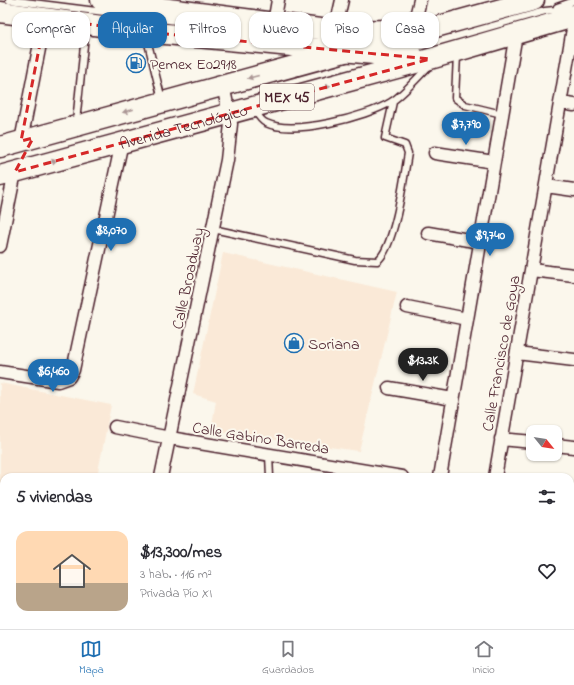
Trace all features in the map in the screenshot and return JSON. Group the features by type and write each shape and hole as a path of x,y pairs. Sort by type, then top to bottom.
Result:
{"main road":[{"path":"101,0 191,6 249,18"},
{"name":"Avenida Tecnológico","path":"439,27 540,6"},
{"path":"0,12 12,14"},
{"name":"Avenida Tecnológico","path":"5,170 122,142 442,56 574,17"},
{"path":"167,34 442,56"},
{"name":"Avenida Tecnológico","path":"0,147 381,40"},
{"path":"252,107 249,96 252,91 314,72 348,49"},
{"path":"5,170 23,157 68,141 84,131 83,124"},
{"path":"5,170 8,160 17,152 21,141"}],"street":[{"path":"276,12 278,0"},
{"path":"339,12 342,0"},
{"path":"417,12 420,0"},
{"name":"Calle Francisco de Goya","path":"496,473 574,23"},
{"path":"441,473 516,34"},
{"path":"21,141 39,48"},
{"name":"Calle Broadway","path":"162,473 227,160 230,135 230,113 223,85"},
{"path":"561,103 574,105"},
{"path":"0,372 58,381 66,380 73,370 122,142"},
{"path":"435,153 494,162"},
{"path":"0,246 5,170"},
{"path":"546,186 574,190"},
{"path":"428,233 480,242"},
{"path":"531,270 574,276"},
{"path":"407,307 467,319"},
{"path":"517,353 574,360"},
{"path":"389,388 453,399"},
{"name":"Calle Gabino Barreda","path":"115,427 170,438 375,473"},
{"path":"501,438 526,441"},
{"path":"562,446 574,447"}],"lane":[{"path":"9,0 249,30"},
{"path":"348,49 415,48 540,6 574,1"},
{"path":"540,6 574,8"},
{"path":"83,124 85,48"},
{"path":"149,48 162,102"},
{"path":"252,107 264,123 276,126 294,127 352,118 393,102 442,56 455,98 465,105 502,114"},
{"path":"213,229 355,260 378,261 386,252 390,238 408,154 405,145 385,138 393,102"},
{"path":"269,455 270,473"}],"highlighted area":[{"path":"45,18 145,32 430,59 15,172 33,138 21,141"}],"shaded area":[{"name":"Soriana","path":"223,253 397,292 359,451 211,431 216,401 193,394"},
{"path":"0,383 111,405 98,473 0,473"}],"place":[{"name":"Pemex E02918","path":"136,63"},
{"name":"Soriana","path":"294,343"}]}
